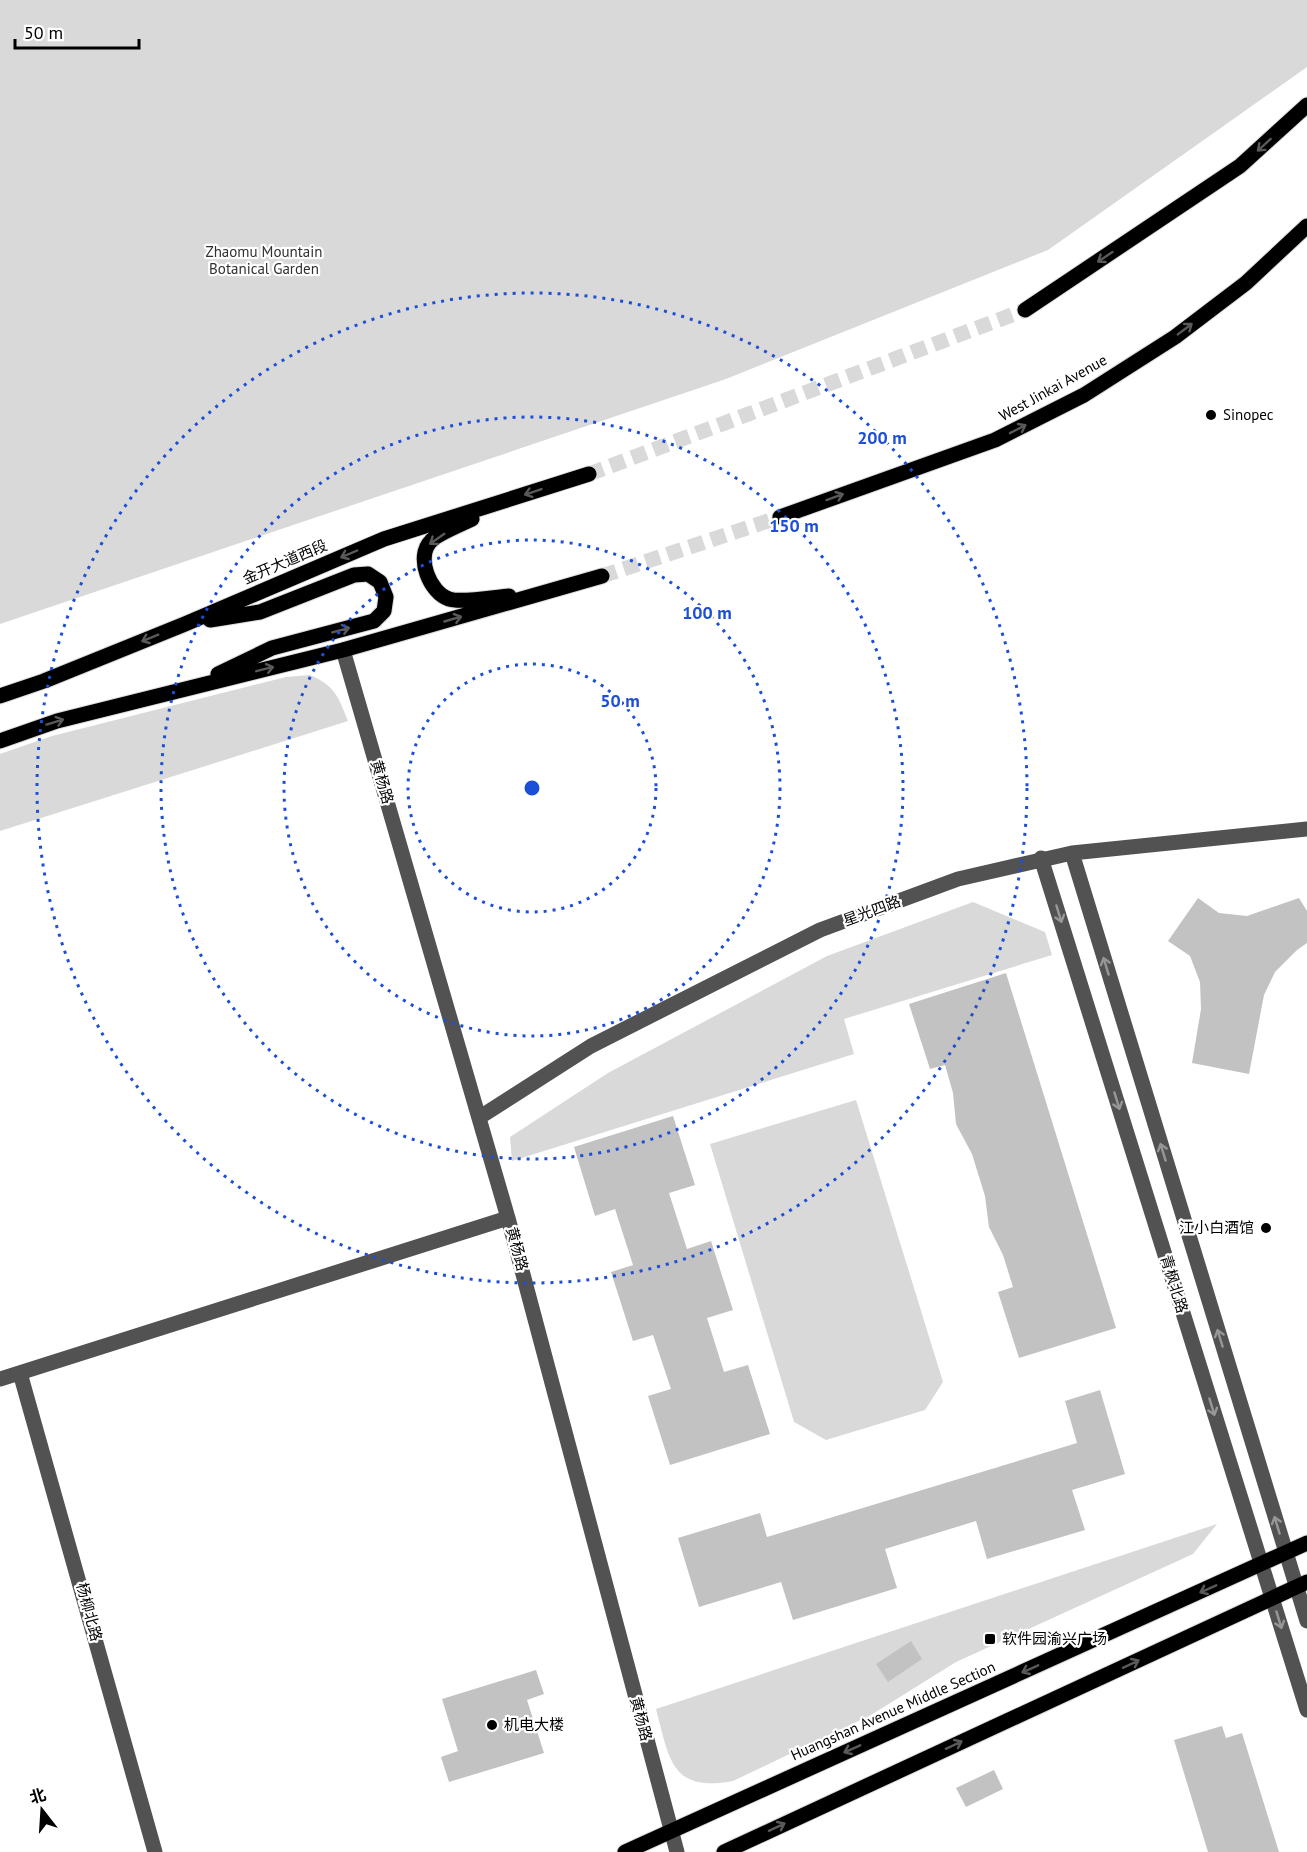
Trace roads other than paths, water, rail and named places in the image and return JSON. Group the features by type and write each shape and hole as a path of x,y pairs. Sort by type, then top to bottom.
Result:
{"main road":[{"path":"1025,310 1240,166 1307,105"},
{"name":"West Jinkai Avenue","path":"780,517 995,440 1084,394 1175,337 1246,283 1307,226"},
{"name":"金开大道西段","path":"0,696 44,681 185,624 384,539 589,474"},
{"path":"506,501 431,541 424,553 430,581 439,594 450,600 542,593"},
{"path":"185,624 260,612 354,574 368,574 380,582 386,597 384,610 374,621 272,648 189,688"},
{"path":"0,741 57,722 343,650 602,576"},
{"name":"Huangshan Avenue Middle Section","path":"625,1852 1307,1543"},
{"path":"731,1850 1302,1585"}],"street":[{"name":"黄杨路","path":"343,650 480,1117 677,1852"},
{"name":"星光四路","path":"480,1117 591,1046 820,930 958,879 1041,858 1072,853 1307,829"},
{"name":"青枫北路","path":"1072,853 1286,1553 1302,1585 1307,1621"},
{"name":"青枫北路","path":"1041,858 1307,1710"},
{"path":"0,1379 508,1218"},
{"name":"杨柳北路","path":"20,1373 155,1852"}],"tunnel":[{"path":"589,474 1025,310"},
{"path":"602,576 780,517"}],"place":[{"name":"Sinopec","path":"1211,415"},
{"name":"江小白酒馆","path":"1266,1228"},
{"name":"软件园渝兴广场","path":"990,1639"},
{"name":"机电大楼","path":"492,1725"}],"park label":[{"name":"Zhaomu Mountain Botanical Garden","path":"264,260"}]}
